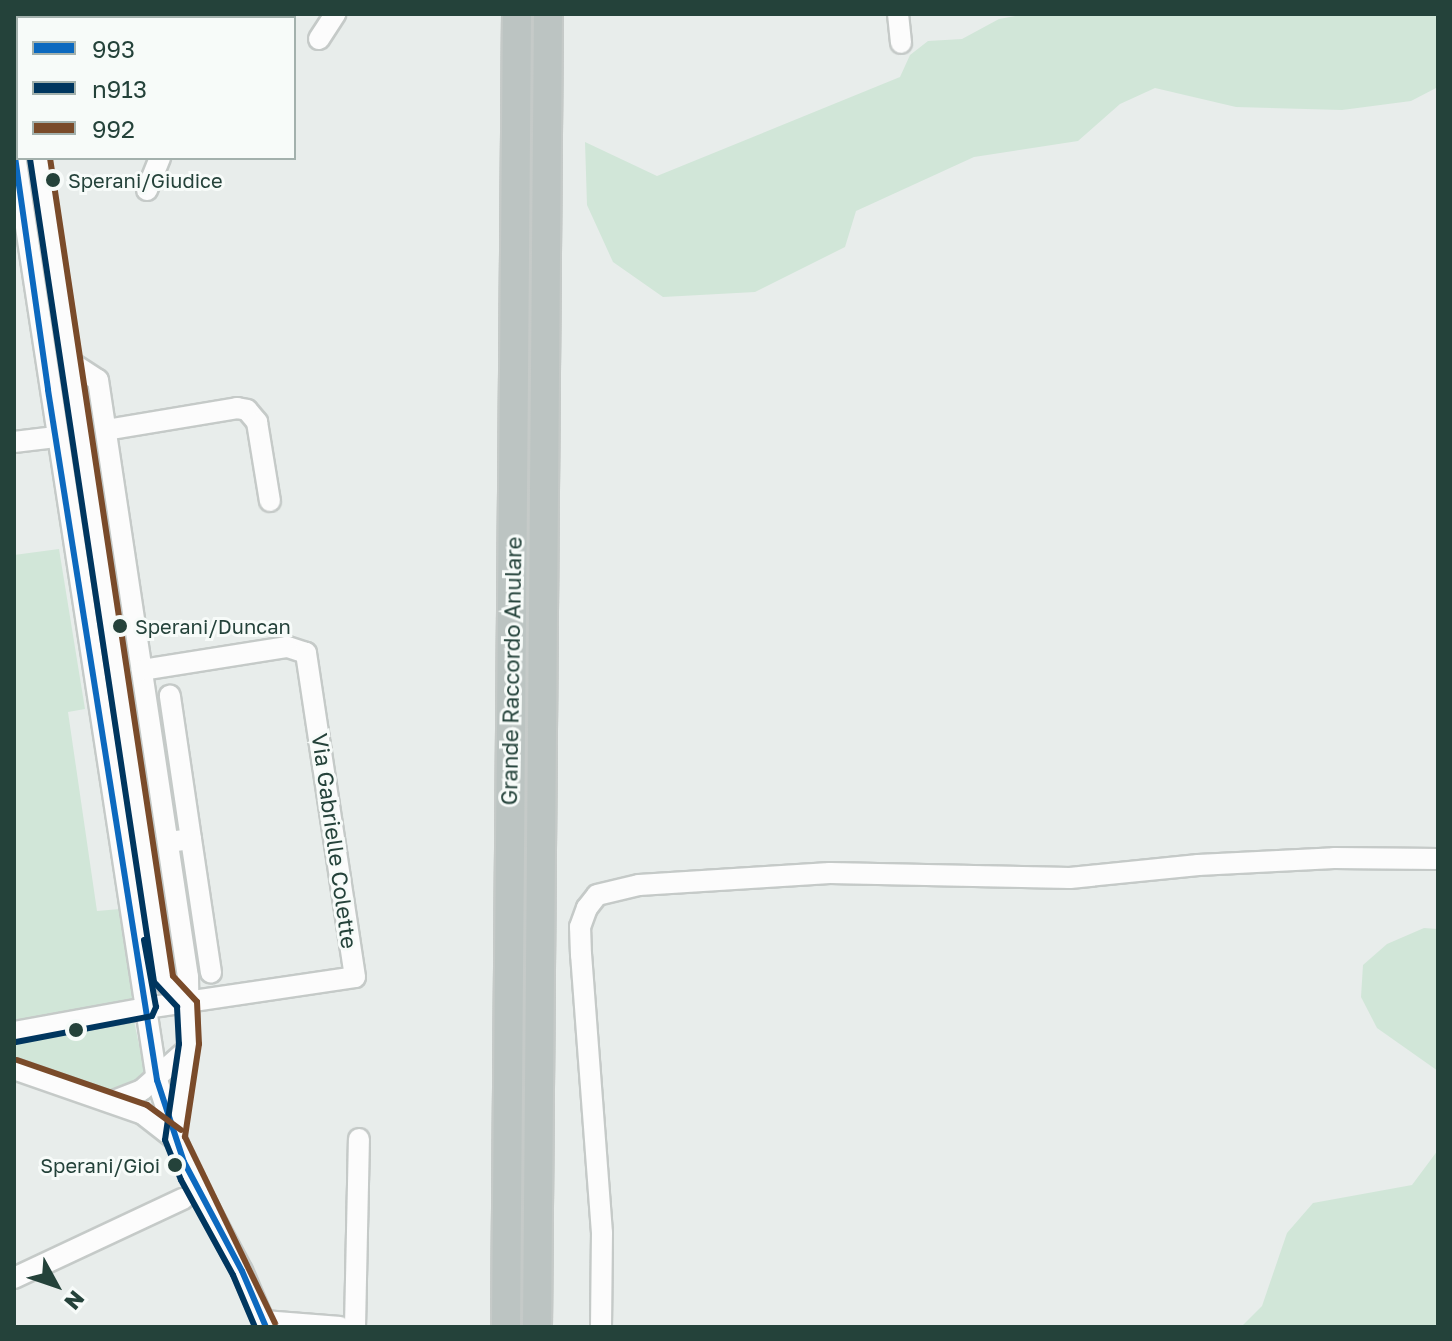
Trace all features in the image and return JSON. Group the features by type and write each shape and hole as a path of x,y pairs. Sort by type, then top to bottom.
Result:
{"highway":[{"name":"Grande Raccordo Anulare","path":"506,1327 517,14"},
{"name":"Grande Raccordo Anulare","path":"537,1327 548,14"}],"street":[{"path":"319,39 335,14"},
{"path":"898,14 901,43"},
{"path":"15,148 20,219 30,252 103,749 157,1080 175,1138 265,1324 340,1327"},
{"path":"40,160 164,981 187,1003"},
{"path":"147,190 159,160"},
{"path":"30,252 57,275"},
{"path":"48,390 70,362"},
{"path":"70,362 98,380 188,977 188,1049 175,1138"},
{"path":"106,430 237,408 247,410 257,422 270,501"},
{"path":"14,442 56,437"},
{"path":"104,587 131,601"},
{"path":"83,609 104,587"},
{"name":"Via Gabrielle Colette","path":"142,670 287,647 303,651 309,660 355,977 187,1003"},
{"path":"170,696 211,973"},
{"path":"131,770 151,744"},
{"path":"103,749 131,770"},
{"path":"168,841 191,839"},
{"path":"168,841 191,839"},
{"path":"601,1327 602,1233 580,927 587,908 597,895 639,885 830,873 1070,878 1198,865 1334,858 1438,859"},
{"path":"130,920 150,893"},
{"path":"146,1008 164,981"},
{"path":"14,1032 187,1003"},
{"path":"111,1102 132,1096 157,1080 188,1049"},
{"path":"14,1069 147,1117 175,1138"},
{"path":"355,1327 359,1139"},
{"path":"14,1278 183,1199"}],"green space":[{"path":"1026,14 1438,14 1438,87 1411,101 1342,110 1236,107 1155,88 1120,104 1078,141 974,157 856,211 845,247 755,292 663,297 613,262 587,205 585,142 657,176 900,77 910,55 928,41 962,39 999,19"},
{"path":"59,549 85,709 68,712 97,911 120,909 133,999 14,1026 14,555"},
{"path":"1424,928 1438,929 1438,1071 1377,1028 1361,997 1363,965 1387,944"},
{"path":"134,1021 146,1077 115,1094 14,1062 14,1042"},
{"path":"1438,1150 1438,1327 1241,1327 1262,1306 1287,1233 1313,1203 1412,1185"}],"transit line":[{"name":"993","path":"16,148 48,390 157,1080 184,1162 242,1271 266,1327"},
{"name":"n913","path":"30,160 154,982 177,1007 179,1044 165,1140 181,1180 233,1275 255,1327"},
{"name":"992","path":"50,160 173,976 197,1002 199,1044 185,1137 275,1323"},
{"name":"n913","path":"16,1042 152,1016 156,1007 144,940"},
{"name":"992","path":"17,1060 147,1105 181,1130"}],"place":[{"name":"Sperani/Giudice","path":"53,180"},
{"name":"Sperani/Duncan","path":"120,626"},
{"name":"Sperani/Gioi","path":"175,1165"}]}
